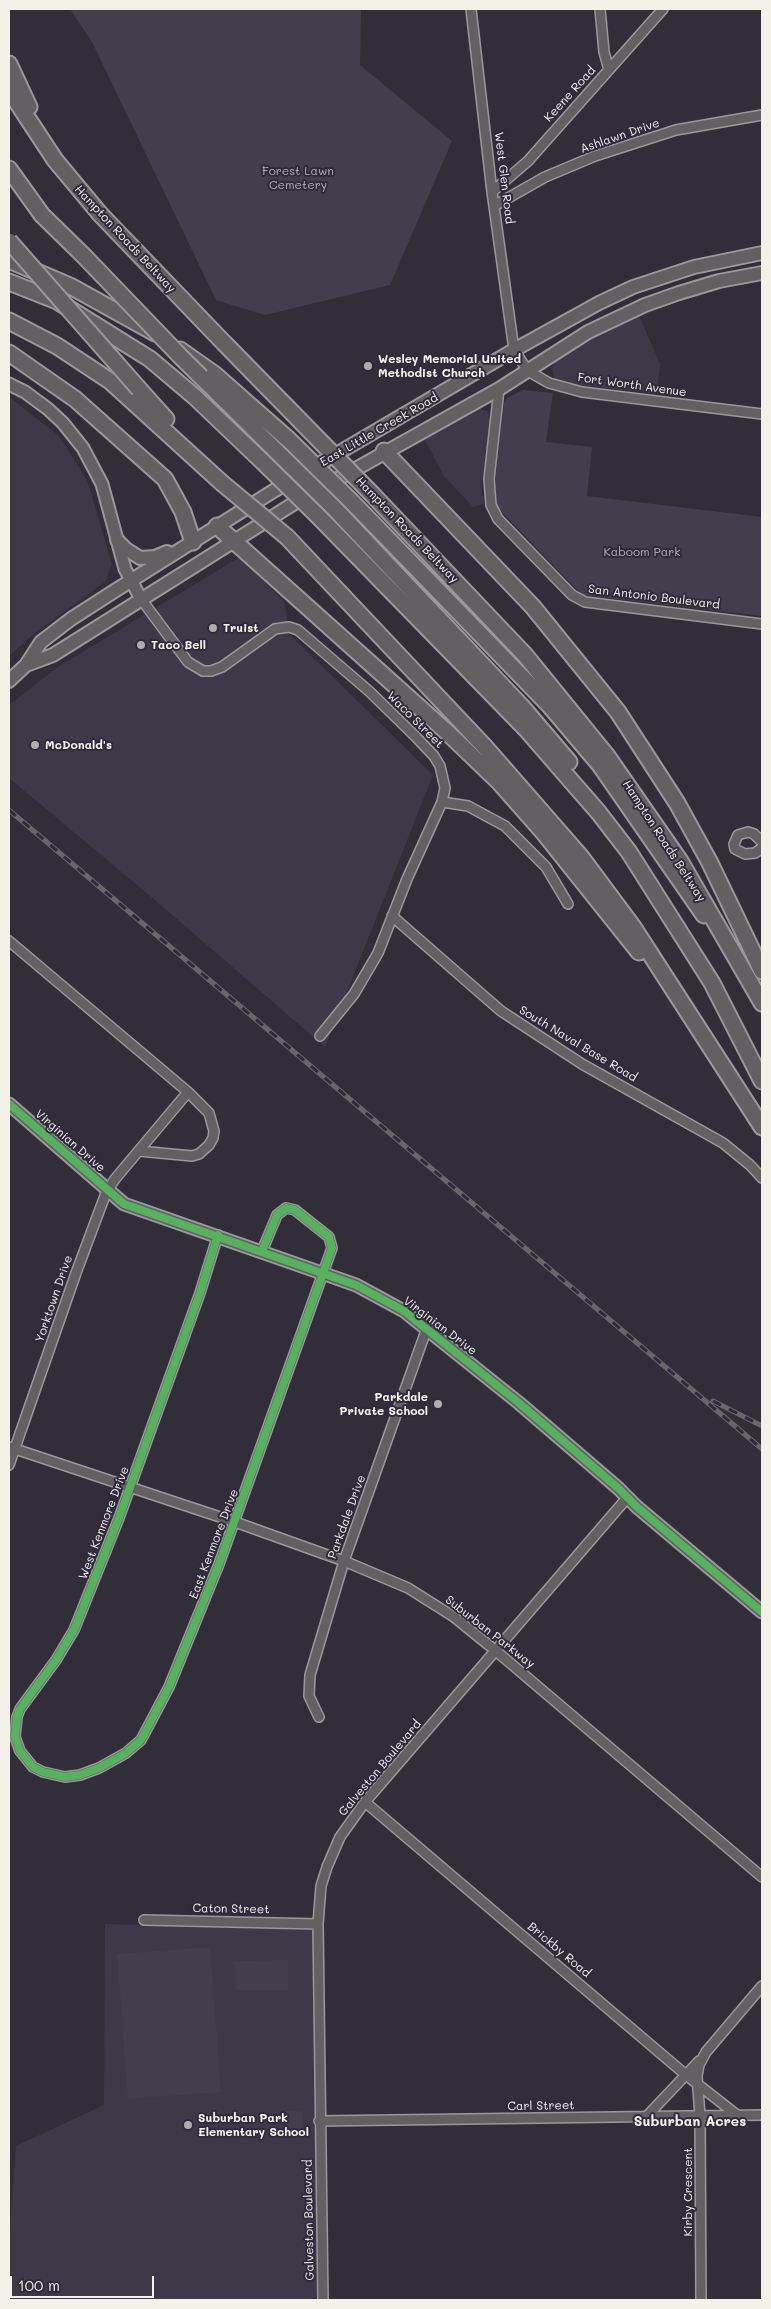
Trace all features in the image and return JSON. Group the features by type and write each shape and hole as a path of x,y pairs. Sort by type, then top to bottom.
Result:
{"highway":[{"path":"9,64 29,108 100,214"},
{"name":"Hampton Roads Beltway","path":"9,90 55,160 100,214 476,602 572,711 639,800 680,861 762,1003"},
{"path":"9,169 42,215 83,254 181,356 336,510 523,708 610,815 669,901 762,1069"},
{"path":"9,241 139,388 226,481"},
{"path":"9,260 72,287 154,332 214,374 289,440 519,672 600,765 651,837 690,897 734,953"},
{"path":"9,282 57,302 150,359 195,397 321,519 526,729 599,813 629,852 712,983 762,1081"},
{"path":"9,287 57,302"},
{"path":"9,321 57,346 110,380 287,537 546,814 613,900 762,1127"},
{"path":"9,353 75,399 165,479 182,512 192,542"},
{"path":"384,451 533,607 618,712 677,803 710,863 762,971"},
{"path":"217,526 448,733 499,782 550,840 616,925 682,1003"}],"main road":[{"name":"East Little Creek Road","path":"9,681 26,665 41,642 71,619 217,526 514,350 599,303 634,287 694,267 762,253"},
{"name":"East Little Creek Road","path":"26,665 53,655 233,540 384,451 499,389 588,332 646,305 719,282 762,273"},
{"path":"357,443 384,451"},
{"path":"117,540 126,549 140,558 155,556 192,542"}],"street":[{"name":"West Glen Road","path":"471,9 492,192 514,350"},
{"path":"600,9 604,52 608,70"},
{"name":"Keene Road","path":"492,192 528,161 664,9"},
{"name":"Ashlawn Drive","path":"494,206 545,177 595,156 676,130 762,115"},
{"name":"Fort Worth Avenue","path":"514,350 528,371 549,383 582,392 762,414"},
{"path":"9,384 25,392 48,409 63,423 83,448 102,484 125,569 141,598"},
{"name":"San Antonio Boulevard","path":"499,389 489,479 491,505 498,518 572,595 585,602 762,624"},
{"name":"Waco Street","path":"141,598 188,662 203,671 211,671 222,667 275,629 289,627 298,630 370,692 434,756 444,778 445,788 442,802 368,972 338,1016 320,1036"},
{"path":"442,802 468,806 504,826 546,866 568,904"},
{"path":"762,842 754,834 748,832 738,835 734,844 735,849 745,854 755,853 762,848"},
{"name":"South Naval Base Road","path":"392,916 502,1011 582,1064 723,1143 750,1164 762,1178"},
{"path":"9,941 203,1105 212,1121 214,1130 209,1145 204,1151 192,1156 139,1152"},
{"name":"Yorktown Drive","path":"9,1465 11,1447 108,1190 188,1092"},
{"name":"Virginian Drive","path":"9,1104 117,1198 132,1207 262,1251 375,1294 428,1328 519,1403 627,1498 762,1612"},
{"name":"East Kenmore Drive","path":"69,1777 80,1775 111,1762 141,1740 169,1687 235,1522 325,1274 332,1242 329,1237 291,1208 281,1210 276,1215 262,1251"},
{"name":"West Kenmore Drive","path":"69,1777 43,1772 24,1758 15,1737 16,1718 20,1708 56,1660 74,1630 131,1486 200,1293 218,1236"},
{"name":"Parkdale Drive","path":"319,1716 310,1696 310,1675 344,1561 428,1328"},
{"name":"Suburban Parkway","path":"11,1447 131,1486 344,1561 380,1575 428,1600 496,1650 762,1877"},
{"name":"Galveston Boulevard","path":"324,2300 318,1924 321,1886 327,1867 340,1837 365,1802 627,1498"},
{"name":"Brickby Road","path":"365,1802 686,2075 737,2116"},
{"name":"Caton Street","path":"144,1920 318,1924"},
{"name":"Kirby Crescent","path":"646,2117 704,2056 762,1986"},
{"name":"Kirby Crescent","path":"701,2300 700,2116 697,2076 704,2056"},
{"name":"Carl Street","path":"320,2121 762,2115"}],"shaded area":[{"path":"639,315 660,364 657,394 562,383 554,378 552,368 556,360 600,333"},
{"path":"9,397 58,435 87,480 112,564 105,582 36,632 9,656"},
{"path":"477,408 487,411 490,421 481,485 484,504 473,507 444,476 423,436"},
{"path":"240,557 285,603 289,634 433,775 325,1047 155,900 9,778 9,705 58,667"},
{"name":"Suburban Park Elementary School","path":"105,1924 313,1930 318,2300 9,2300 9,2246 16,2146 104,2105"}],"green space":[{"name":"Forest Lawn Cemetery","path":"70,9 361,9 360,65 452,141 390,285 265,315 216,300 92,42"},
{"name":"Kaboom Park","path":"523,390 553,393 546,442 592,447 587,496 762,517 762,616 582,595 497,507 494,491 504,404 507,398"},
{"path":"210,1947 221,2092 128,2099 117,1954"},
{"path":"288,1960 288,1990 235,1990 234,1961"},
{"path":"285,2111 302,2111 302,2129 286,2130"}],"railway":[{"path":"9,810 762,1449"},
{"path":"713,1401 762,1426"}],"cycle path":[{"path":"9,1104 124,1204 356,1285 404,1311 519,1403 618,1488 637,1507 762,1612"},
{"path":"218,1235 200,1293 119,1518 74,1630 56,1660 20,1709 17,1717 15,1737 20,1751 33,1767 43,1772 65,1777 80,1775 99,1768 126,1753 141,1740 169,1687 219,1564 332,1248 329,1237 295,1210 286,1208 277,1215 262,1251"}],"place":[{"name":"Wesley Memorial United Methodist Church","path":"368,366"},
{"name":"Truist","path":"213,628"},
{"name":"Taco Bell","path":"141,645"},
{"name":"McDonald's","path":"35,745"},
{"name":"Parkdale Private School","path":"438,1404"},
{"name":"Suburban Park Elementary School","path":"188,2125"}],"district":[{"name":"Suburban Acres","path":"690,2122"}]}
